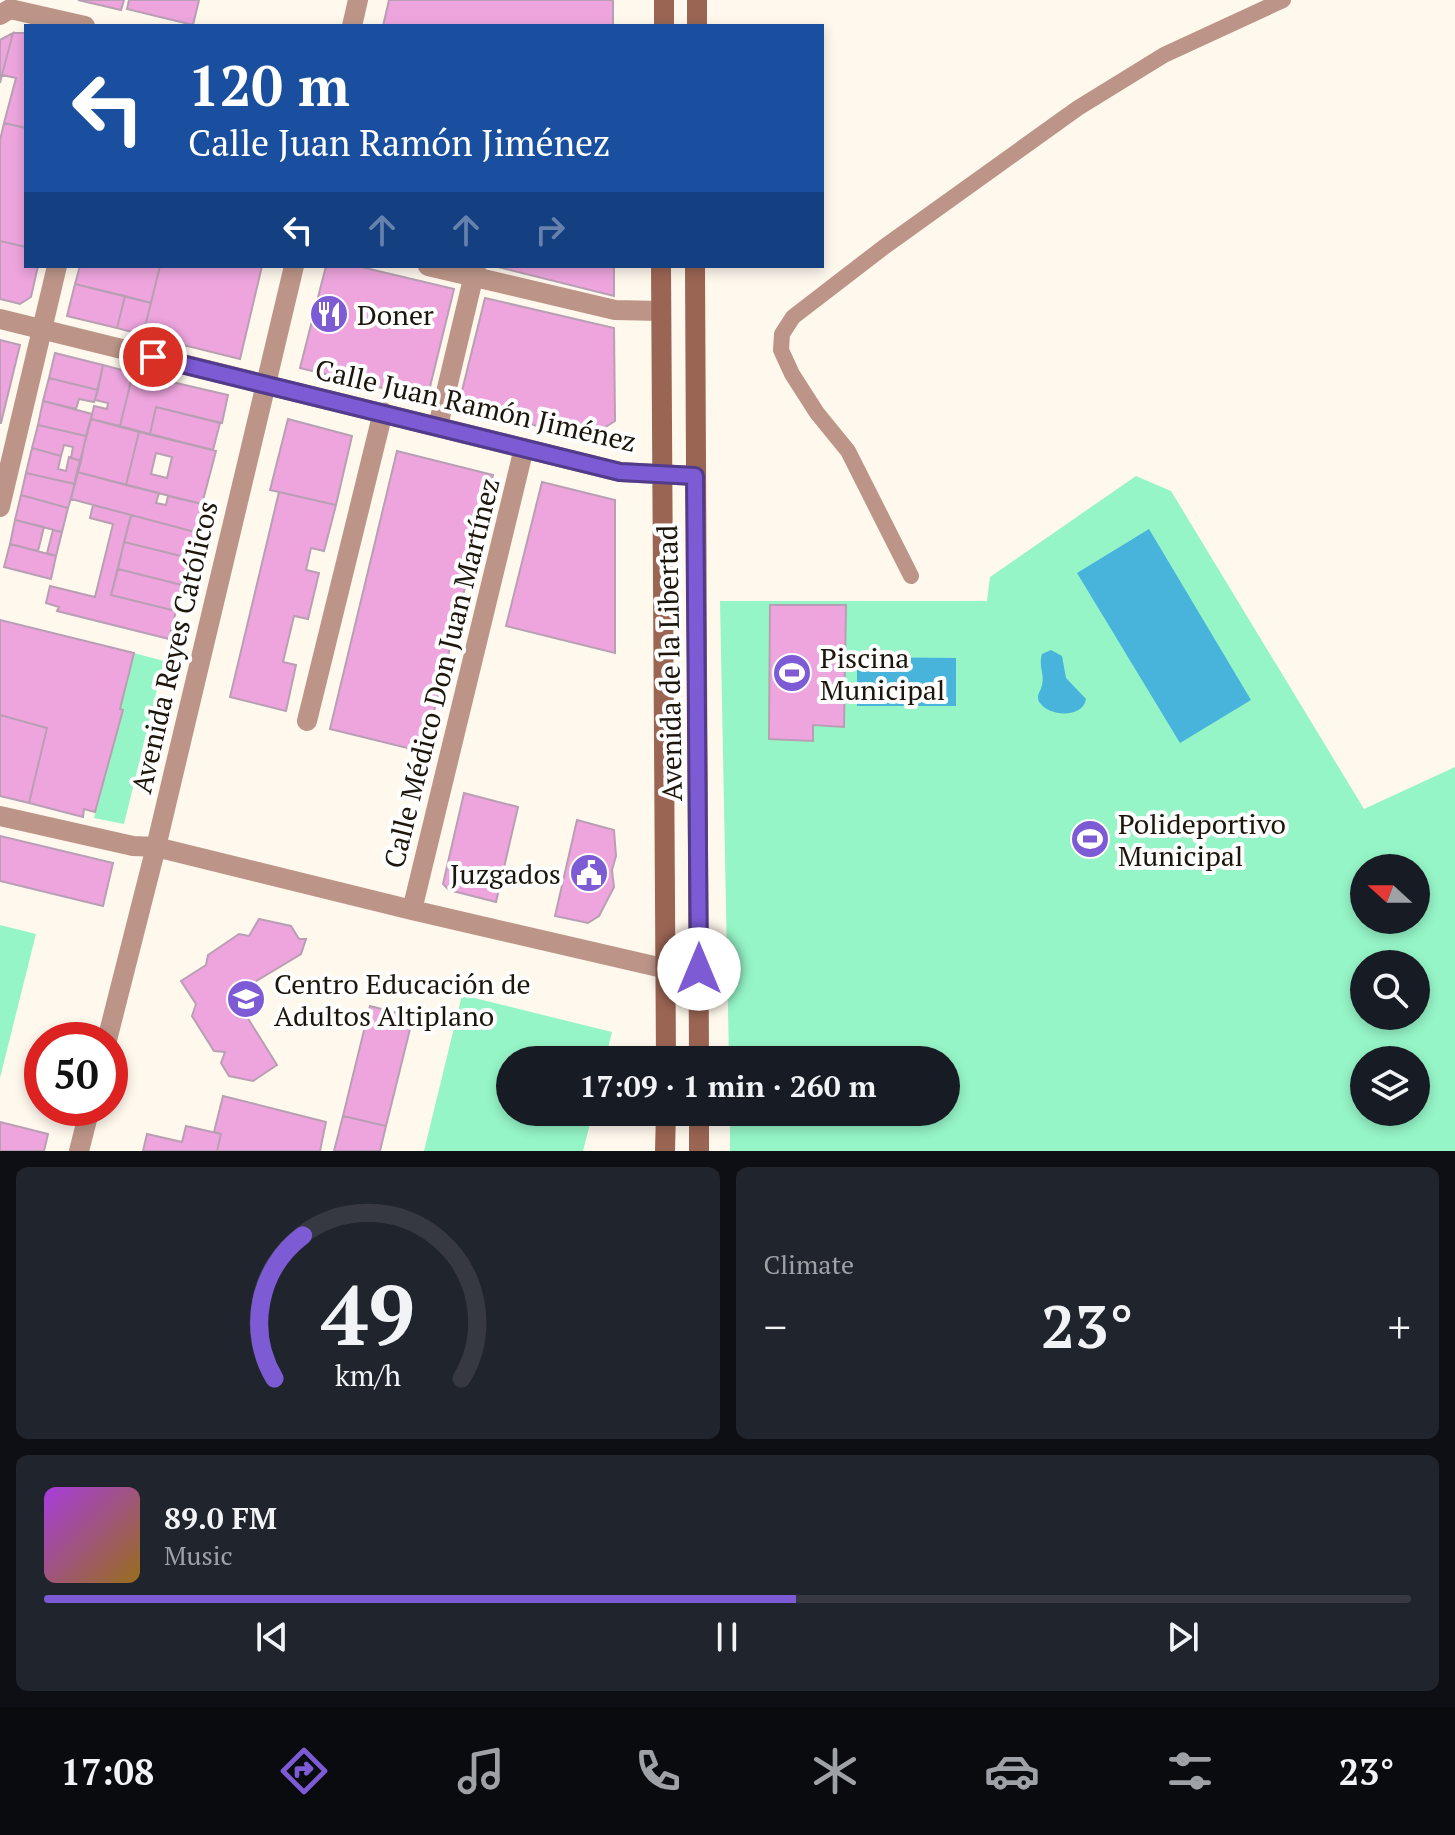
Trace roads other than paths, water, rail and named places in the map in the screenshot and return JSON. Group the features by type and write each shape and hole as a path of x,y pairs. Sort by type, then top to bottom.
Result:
{"main road":[{"path":"664,0 664,24"},
{"path":"697,0 697,24"},
{"path":"661,268 666,1046"},
{"name":"Avenida de la Libertad","path":"695,268 699,1046"},
{"path":"665,1151 666,1126"},
{"path":"699,1126 699,1151"}],"street":[{"path":"352,24 358,0"},
{"path":"0,15 10,9 76,24"},
{"path":"0,507 56,268"},
{"name":"Avenida Reyes Católicos","path":"112,1022 293,268"},
{"path":"446,268 474,271 615,310 661,311"},
{"path":"438,426 474,271"},
{"name":"Calle Juan Ramón Jiménez","path":"0,319 620,472 695,476"},
{"path":"307,721 383,412"},
{"name":"Calle Médico Don Juan Martínez","path":"412,910 524,448"},
{"path":"0,816 133,846 156,847 667,969 699,969"},
{"path":"79,1151 85,1126"}],"lane":[{"path":"911,576 848,451 817,413 792,374 781,350 782,334 793,317 884,247 1078,108 1164,55 1283,0"}],"water":[{"path":"1149,529 1251,700 1180,743 1077,573"},
{"path":"1051,650 1062,656 1066,678 1086,699 1079,710 1058,713 1045,708 1039,700 1043,681 1042,654"},
{"path":"857,657 956,658 956,706 857,706"}],"place":[{"name":"Doner","path":"329,314"},
{"name":"Piscina Municipal","path":"792,673"},
{"name":"Polideportivo Municipal","path":"1090,839"},
{"name":"Juzgados","path":"589,873"},
{"name":"Centro Educación de Adultos Altiplano","path":"246,999"}]}
